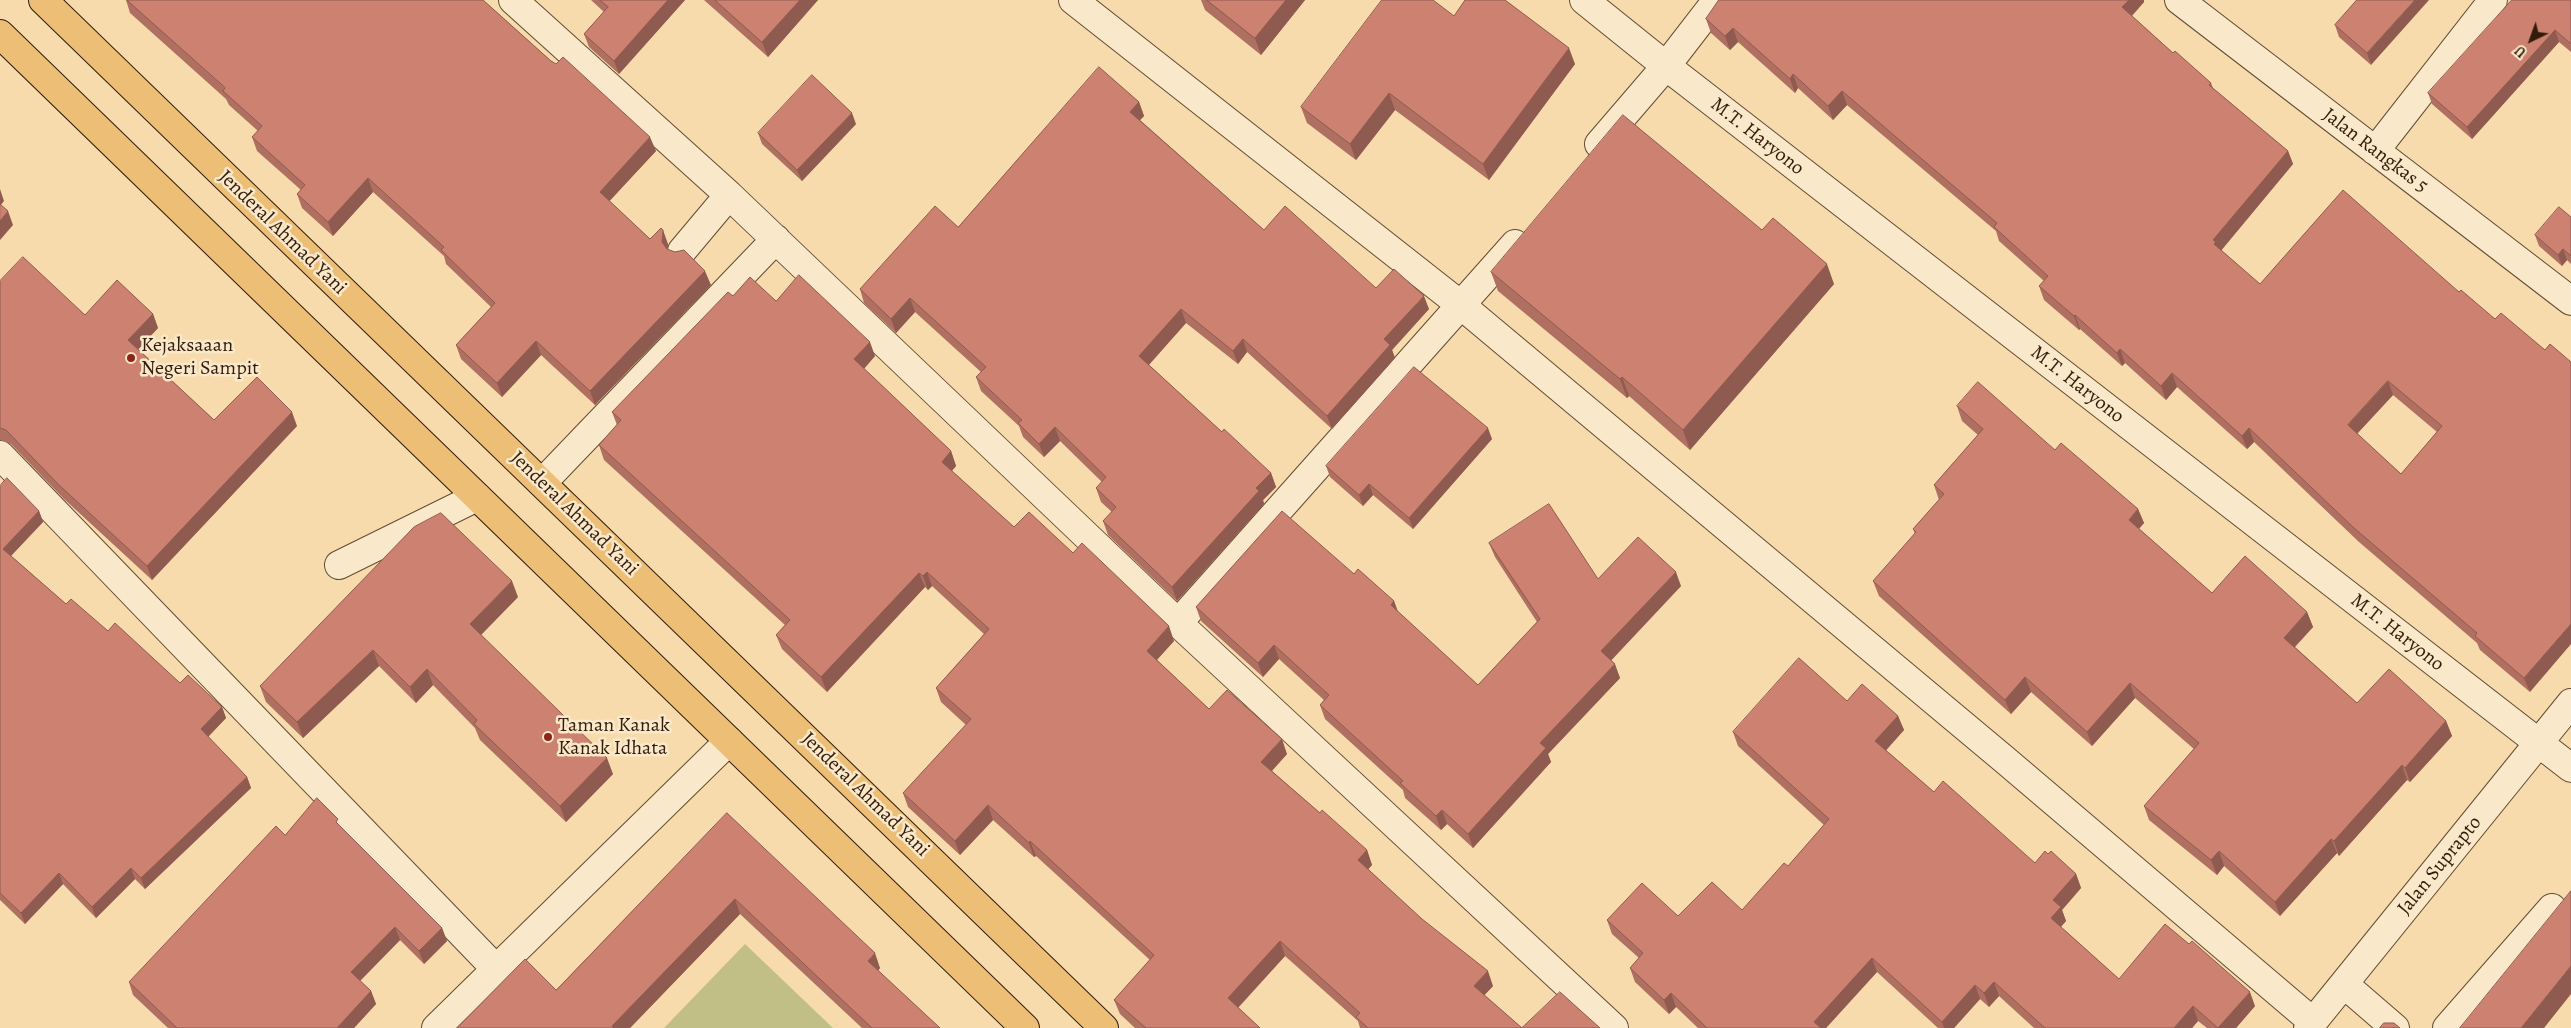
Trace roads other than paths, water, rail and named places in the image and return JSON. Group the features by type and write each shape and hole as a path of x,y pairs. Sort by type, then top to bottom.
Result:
{"highway":[{"name":"Jenderal Ahmad Yani","path":"43,0 1104,1028"},
{"path":"0,34 1025,1028"}],"street":[{"path":"513,0 729,195 1178,623 1614,1028"},
{"path":"1073,0 1462,306 2005,760 2311,1025"},
{"name":"M.T. Haryono","path":"1584,0 1666,66 2571,768"},
{"path":"1583,164 1666,66 1717,0"},
{"name":"Jalan Rangkas 5","path":"2179,0 2571,301"},
{"path":"2375,151 2493,0"},
{"path":"682,251 729,195"},
{"path":"1178,623 1462,306 1532,224"},
{"path":"542,483 776,239"},
{"path":"0,455 496,969"},
{"path":"339,565 477,497"},
{"name":"Jalan Suprapto","path":"2311,1025 2571,703"},
{"path":"436,1028 729,741"},
{"path":"2448,1028 2552,908"},
{"path":"2344,984 2395,1028"}],"place":[{"name":"Kejaksaaan Negeri Sampit","path":"131,358"},
{"name":"Taman Kanak Kanak Idhata","path":"548,737"}]}
